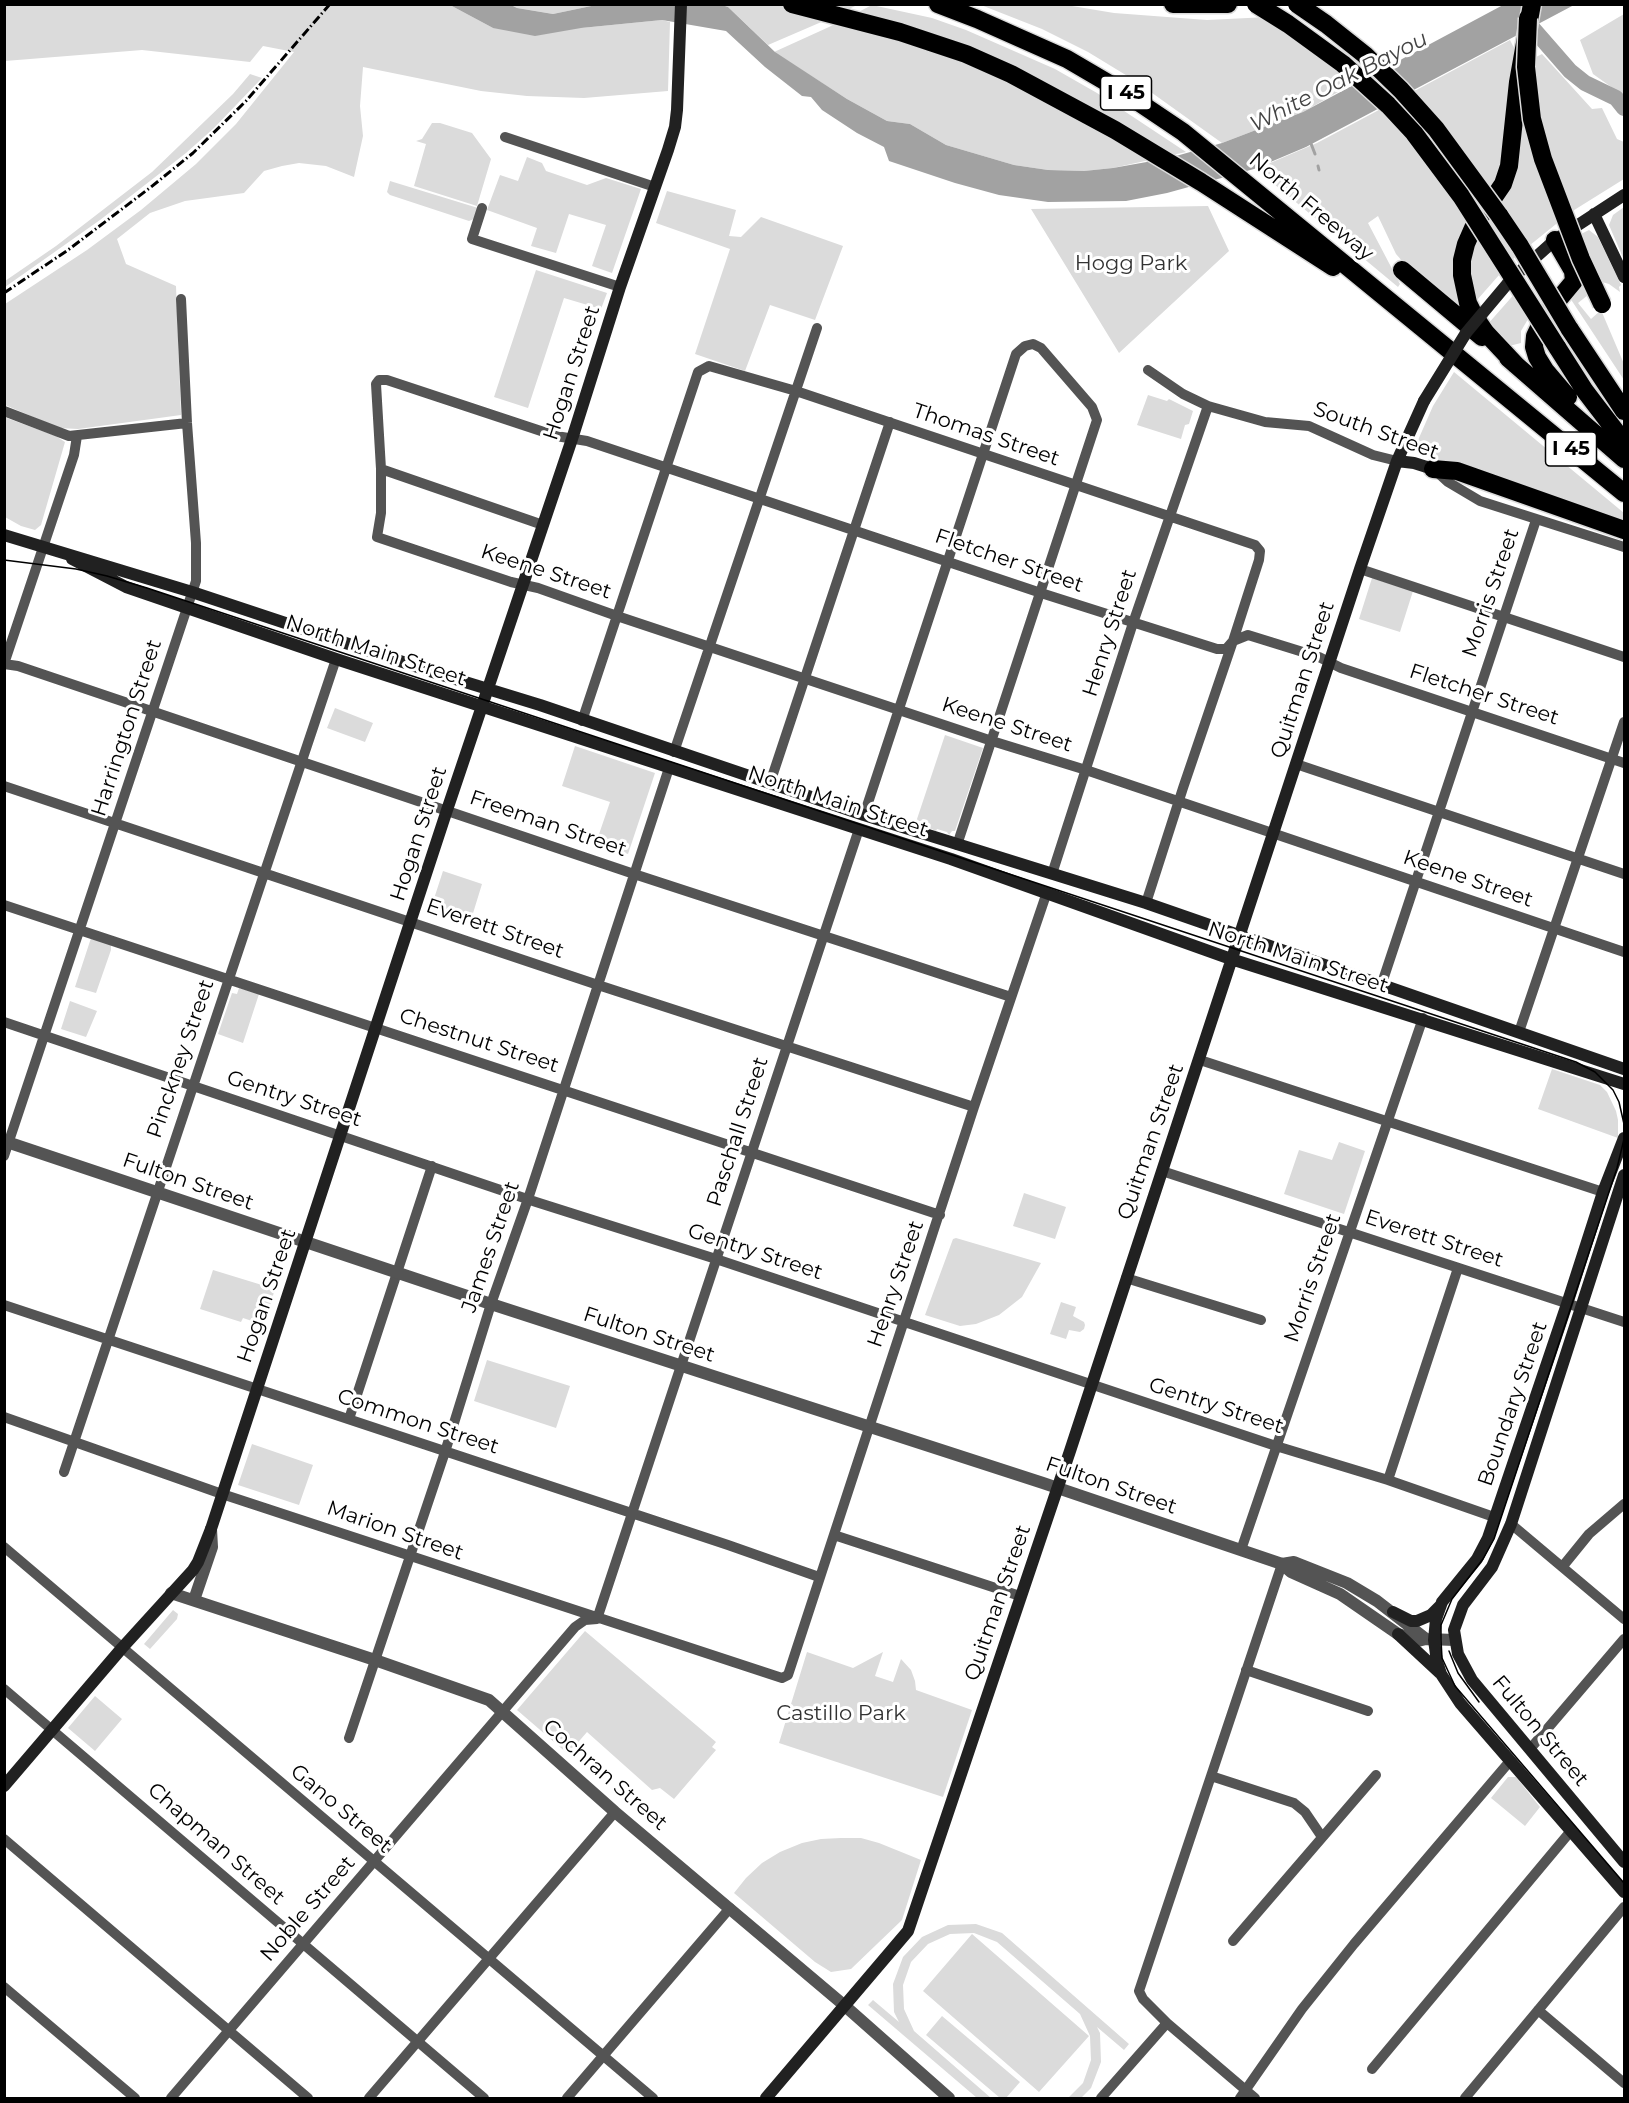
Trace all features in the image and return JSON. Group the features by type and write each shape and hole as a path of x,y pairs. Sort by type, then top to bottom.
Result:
{"highway":[{"path":"792,4 900,32 955,50 1011,74 1286,225"},
{"name":"North Freeway","path":"938,4 1067,59 1125,93 1183,132 1286,225"},
{"path":"1173,4 1228,4"},
{"path":"1256,4 1343,64 1414,134 1467,204 1585,391 1624,442"},
{"path":"1297,4 1365,55 1436,129 1499,215 1624,411"},
{"path":"1516,365 1486,333 1468,303 1462,275 1466,244 1473,228 1503,184 1509,166 1518,82 1530,11"},
{"path":"1530,11 1526,68 1532,119 1543,159 1560,204 1581,259 1602,304"},
{"name":"I 45","path":"1286,225 1423,329 1624,493"},
{"path":"1555,240 1573,271 1574,281 1544,317 1534,336 1534,346 1537,357 1545,370 1599,436"},
{"path":"1402,270 1624,459"},
{"path":"1433,469 1457,471 1624,530"}],"main road":[{"name":"Hogan Street","path":"4,1786 196,1565 211,1529 447,810 668,150 677,110 681,4"},
{"name":"Quitman Street","path":"766,2098 908,1931 1200,1060 1360,569 1397,461 1424,401 1466,333 1508,283 1555,240 1624,195"},
{"path":"1594,214 1624,277"},
{"name":"South Street","path":"1397,461 1433,469"},
{"name":"North Main Street","path":"4,535 192,592 489,688 864,815 1146,903 1624,1069"},
{"name":"North Main Street","path":"43,547 126,587 336,659 859,829 1047,892 1232,958 1624,1084"},
{"name":"Boundary Street","path":"1441,1674 1430,1639 1436,1619 1442,1602 1484,1548 1568,1304 1603,1192 1624,1138"},
{"name":"Boundary Street","path":"1455,1640 1454,1630 1460,1611 1492,1567 1511,1524 1624,1176"},
{"path":"1393,1612 1411,1621 1417,1621 1431,1615 1442,1602"},
{"path":"1398,1634 1441,1674"},
{"name":"Fulton Street","path":"1455,1640 1466,1671 1624,1862"},
{"name":"Fulton Street","path":"1441,1674 1462,1705 1624,1892"}],"street":[{"path":"505,137 655,187"},
{"path":"482,208 472,239 620,288"},
{"name":"Harrington Street","path":"4,1156 153,712 197,570 181,299"},
{"path":"674,752 817,328"},
{"path":"864,815 1017,354 1025,346 1033,344 1041,348 1095,413 1097,420 957,845"},
{"name":"Thomas Street","path":"666,467 696,376 704,367 709,366 796,392 1255,545 1260,551 1259,560 1233,642"},
{"name":"South Street","path":"1148,370 1183,394 1208,406 1265,422 1309,426 1372,455 1397,461"},
{"name":"Fletcher Street","path":"381,469 376,384 377,381 387,380 556,436 587,441 1133,623 1217,649 1226,648 1248,635 1624,763"},
{"name":"Henry Street","path":"1052,874 1133,623 1208,406"},
{"path":"4,411 69,436 187,423"},
{"path":"770,783 890,422"},
{"path":"5,664 74,455 77,436"},
{"path":"582,721 666,467"},
{"path":"381,469 543,525"},
{"name":"Keene Street","path":"381,469 381,513 377,537 538,588 898,710 1273,832 1624,952"},
{"name":"South Street","path":"1433,469 1448,482 1480,501 1624,547"},
{"name":"Morris Street","path":"1381,986 1536,520"},
{"path":"1360,569 1624,657"},
{"path":"1146,903 1233,642"},
{"name":"Pinckney Street","path":"64,1472 336,659"},
{"name":"Freeman Street","path":"5,664 18,666 634,874 1011,997"},
{"path":"1519,1032 1580,858 1624,722"},
{"path":"1296,764 1624,874"},
{"name":"James Street","path":"349,1738 669,768"},
{"name":"Everett Street","path":"4,786 598,985 974,1107"},
{"name":"Paschall Street","path":"597,1619 859,829"},
{"name":"Henry Street","path":"774,1677 782,1678 788,1675 1047,892"},
{"name":"Chestnut Street","path":"4,905 940,1215"},
{"name":"Morris Street","path":"1241,1550 1423,1018"},
{"name":"Gentry Street","path":"4,1022 528,1199 716,1259 1276,1446 1388,1480 1494,1517"},
{"path":"1200,1060 1603,1192"},
{"name":"Fulton Street","path":"7,1142 1282,1564 1291,1572 1340,1594 1398,1634 1418,1641 1455,1640"},
{"path":"349,1419 432,1166"},
{"name":"Everett Street","path":"1162,1171 1624,1322"},
{"path":"1388,1480 1458,1268"},
{"path":"1126,1278 1261,1320"},
{"name":"Common Street","path":"4,1305 819,1577"},
{"name":"Marion Street","path":"4,1417 222,1494 774,1677"},
{"path":"1563,1566 1589,1534 1624,1504"},
{"path":"1511,1524 1624,1619"},
{"path":"194,1600 212,1547 211,1529"},
{"path":"834,1535 1020,1596"},
{"name":"Gano Street","path":"4,1547 653,2098"},
{"name":"Fulton Street","path":"1282,1564 1293,1562 1347,1583 1430,1639"},
{"path":"1255,2098 1243,2094 1167,2023 1143,1999 1139,1991 1282,1564"},
{"path":"1340,1594 1347,1583"},
{"name":"Cochran Street","path":"171,1593 483,1698 502,1711 615,1812 845,2006 949,2098"},
{"name":"Noble Street","path":"171,2098 578,1624 585,1620 597,1619"},
{"path":"1530,1749 1624,1639"},
{"path":"1246,1670 1368,1711"},
{"name":"Chapman Street","path":"4,1689 484,2098"},
{"path":"1243,2094 1310,2000 1510,1761"},
{"path":"1233,1941 1376,1775"},
{"path":"1211,1776 1294,1803 1305,1812 1322,1837"},
{"path":"369,2098 615,1812"},
{"path":"1372,2069 1570,1832"},
{"path":"4,1839 308,2098"},
{"path":"1467,2098 1624,1907"},
{"path":"567,2098 730,1908"},
{"path":"4,1986 135,2098"},
{"path":"1538,2010 1624,2084"},
{"path":"1101,2098 1167,2023"}],"green space":[{"path":"5,5 450,5 493,28 581,28 662,20 670,22 668,91 584,98 527,96 481,91 363,67 360,106 363,136 354,177 326,166 299,163 282,166 264,171 244,193 185,201 150,213 117,239 126,264 176,286 181,415 78,429 59,428 5,405 5,304 87,250 141,210 196,164 236,124 294,52 263,46 250,62 142,50 5,61"},
{"path":"511,5 596,5 553,14"},
{"path":"722,5 857,5 768,45 728,7"},
{"path":"872,5 932,18 966,30 1055,69 1097,93 1186,152 1113,168 1084,171 1048,170 1014,165 946,145 910,124 887,121 847,99 774,52"},
{"path":"981,5 1066,5 1114,13 1207,20 1268,17 1348,75 1347,87 1303,112 1222,143 1134,80 1088,52 1042,29"},
{"path":"1624,14 1624,96 1593,74 1580,40"},
{"path":"1510,40 1514,48 1534,58 1542,54 1592,109 1602,108 1617,139 1624,142 1624,179 1571,212 1514,258 1463,316 1410,270 1396,254 1378,216 1368,223 1400,284 1398,287 1256,169 1317,143"},
{"path":"250,74 262,78 214,128 186,153 100,220 5,287 5,281 56,246 152,172 233,94"},
{"path":"432,123 440,123 472,133 491,159 477,206 414,186 426,144 416,141 422,139"},
{"path":"527,157 542,163 546,171 587,185 606,178 641,189 612,273 592,266 606,225 569,214 556,253 531,246 537,228 487,210 500,175 518,181"},
{"path":"390,181 478,208 474,219 469,221 390,195 387,192"},
{"path":"667,191 736,210 729,236 741,237 761,217 843,246 815,320 770,305 745,371 695,354 730,249 656,223"},
{"name":"Hogg Park","path":"1208,206 1229,251 1119,353 1031,209"},
{"path":"1624,207 1624,260 1609,225 1613,215"},
{"path":"1589,230 1598,237 1621,285 1620,292 1602,282 1581,234"},
{"path":"536,270 607,293 601,309 564,298 528,408 494,397"},
{"path":"1582,274 1593,291 1578,303 1591,319 1601,310 1624,364 1624,380 1570,298"},
{"path":"1517,291 1531,314 1521,331 1521,343 1508,345 1487,325"},
{"path":"1454,372 1624,513 1624,523 1421,453 1415,447 1433,406"},
{"path":"1148,395 1167,401 1169,399 1193,411 1189,424 1185,425 1181,439 1137,425"},
{"path":"4,417 56,436 65,442 41,525 35,530 21,526 5,517"},
{"path":"1372,578 1413,591 1400,632 1359,619"},
{"path":"335,708 373,723 365,742 327,728"},
{"path":"945,735 983,748 955,831 949,835 947,832 937,829 936,831 916,822"},
{"path":"575,746 655,773 628,854 596,843 610,802 562,786"},
{"path":"443,871 482,884 470,923 430,911"},
{"path":"91,938 111,945 96,993 75,987"},
{"path":"239,988 259,994 243,1043 218,1034 232,993 237,994"},
{"path":"70,1001 97,1011 86,1037 61,1029"},
{"path":"1552,1069 1600,1085 1607,1092 1616,1111 1618,1138 1538,1109"},
{"path":"1339,1142 1365,1151 1344,1214 1284,1194 1299,1150 1332,1160"},
{"path":"1024,1193 1066,1207 1055,1239 1013,1226"},
{"path":"953,1239 1041,1263 1022,1297 999,1315 976,1324 960,1326 925,1315"},
{"path":"213,1270 275,1289 264,1325 243,1318 241,1322 200,1309"},
{"path":"1061,1302 1076,1307 1073,1316 1085,1325 1080,1332 1069,1330 1066,1339 1050,1334"},
{"path":"487,1360 570,1386 556,1428 474,1401"},
{"path":"252,1444 313,1465 299,1505 238,1485"},
{"path":"173,1610 178,1614 177,1619 150,1649 144,1644"},
{"path":"585,1631 716,1742 712,1747 716,1750 674,1799 660,1788 652,1790 587,1732 568,1754 517,1710"},
{"name":"Castillo Park","path":"807,1652 853,1668 883,1652 875,1676 893,1682 901,1659 911,1670 916,1690 972,1710 943,1797 779,1743"},
{"path":"95,1696 122,1719 95,1751 68,1728"},
{"path":"1508,1777 1516,1777 1540,1807 1525,1826 1491,1798"},
{"path":"861,1838 921,1860 902,1920 851,1969 831,1972 815,1962 734,1893 762,1863 780,1852 802,1843"},
{"path":"976,1924 1002,1933 1129,2044 1124,2050 1097,2027 1100,2033 1101,2062 1091,2088 1081,2098 1068,2098 1083,2083 1091,2060 1090,2036 1080,2014 997,1942 974,1933 950,1934 928,1944 911,1962 903,1985 904,2009 914,2031 991,2098 977,2098 868,2005 873,2000 899,2022 894,2012 893,1984 903,1957 922,1937 948,1925"},
{"path":"972,1934 1089,2036 1039,2092 923,1991"},
{"path":"942,2016 1020,2082 1006,2098 1000,2098 926,2035"}],"shaded area":[{"path":"450,5 511,5 553,14 596,5 722,5 728,7 775,52 847,99 887,121 910,124 946,145 1014,165 1048,170 1084,171 1169,158 1222,143 1303,112 1503,5 1574,5 1306,147 1254,169 1167,193 1126,201 1048,202 999,195 889,161 884,147 857,133 822,110 811,97 802,96 765,67 726,31 662,20 581,28 535,36 493,28"}],"waterway":[{"path":"1522,16 1570,71 1585,83 1616,98 1624,108"},
{"path":"1310,141 1315,154"},
{"path":"1318,166 1319,170"}],"tram line":[{"path":"4,560 76,569 147,588 1576,1062 1595,1072 1613,1090 1619,1102 1624,1124"},
{"path":"1624,1139 1617,1168 1494,1539 1483,1559 1452,1599 1441,1625 1442,1658 1455,1686 1624,1883"},
{"path":"1449,1651 1458,1673 1479,1702"}],"railway":[{"path":"4,293 68,250 193,153 246,101 330,4"}],"water label":[{"name":"White Oak Bayou","path":"1339,82"}]}
